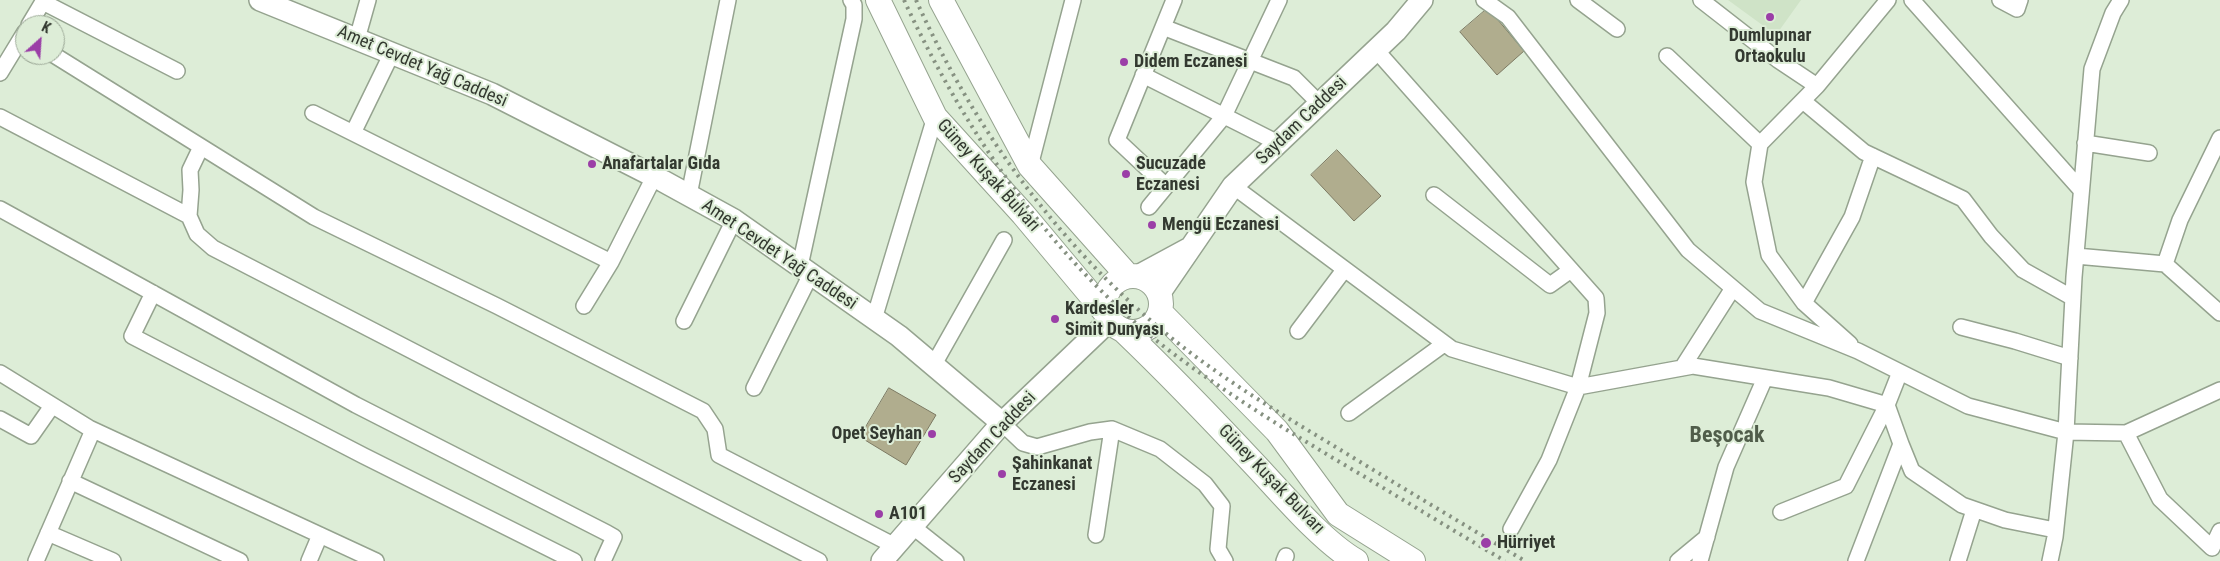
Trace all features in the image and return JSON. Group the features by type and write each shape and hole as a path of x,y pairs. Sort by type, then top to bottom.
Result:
{"main road":[{"name":"Amet Cevdet Yağ Caddesi","path":"260,0 292,6 357,39 492,94 734,220 899,336 1002,423"},
{"name":"Güney Kuşak Bulvarı","path":"878,0 934,117 1023,214 1113,321 1182,387 1293,505 1344,554 1356,561"},
{"path":"941,0 1030,166 1133,276 1147,279 1154,285 1160,303 1156,320 1142,331 1113,321 1104,303 1106,293 1111,285 1119,279 1133,276 1190,248"},
{"name":"Saydam Caddesi","path":"1160,303 1190,248 1233,186 1396,31 1422,0"},
{"name":"Güney Kuşak Bulvarı","path":"1160,303 1277,431 1338,514 1413,561"},
{"name":"Saydam Caddesi","path":"889,553 1002,423 1113,321"}],"street":[{"path":"357,39 368,0"},
{"path":"689,195 728,0"},
{"path":"754,388 805,270 854,19 854,5 851,0"},
{"path":"1030,166 1073,0"},
{"path":"1166,186 1117,140 1174,0"},
{"path":"1149,206 1224,116 1279,0"},
{"path":"1484,0 1508,17 1688,250 1760,311 1858,351 1968,406 2066,432 2126,434 2220,390"},
{"path":"1578,0 1617,29"},
{"path":"1701,0 1778,60 1817,86"},
{"path":"1858,351 1804,303 1769,255 1754,182 1760,144 1817,86 1888,0"},
{"path":"1912,0 2081,190"},
{"path":"2000,0 2017,9 2020,0"},
{"path":"2050,561 2066,432 2076,256 2092,70 2112,13 2121,0"},
{"path":"35,15 44,1 178,71"},
{"path":"1163,27 1294,78 1320,104"},
{"path":"1,70 15,48"},
{"path":"1376,50 1596,298 1597,313 1578,387 1549,460 1511,529"},
{"path":"353,133 392,53"},
{"path":"1667,56 1760,144"},
{"path":"65,62 314,217 497,306 703,411 715,429 719,455 889,553"},
{"path":"1143,76 1278,144"},
{"path":"1803,100 1864,152 1963,199 1991,236 2023,270 2073,298"},
{"path":"313,113 611,262"},
{"path":"0,117 189,216"},
{"path":"874,319 934,117"},
{"path":"2165,264 2180,220 2220,138"},
{"path":"2085,144 2149,153"},
{"path":"200,147 190,170 189,216 196,234 213,248 819,561"},
{"path":"1804,303 1852,217 1873,156"},
{"path":"584,306 611,262 654,177"},
{"path":"1233,186 1452,349 1578,387 1694,366 1829,388 1887,405"},
{"path":"1434,195 1550,285 1571,270"},
{"path":"0,209 356,405 614,537 603,561"},
{"path":"684,321 734,220"},
{"path":"934,366 1004,240"},
{"path":"2076,256 2165,264 2220,313"},
{"path":"1298,331 1344,270"},
{"path":"1682,368 1733,288"},
{"path":"153,293 132,336 364,456 574,561"},
{"path":"1961,327 2015,340 2070,358"},
{"path":"1349,413 1444,344"},
{"path":"1781,512 1846,486 1887,405 1900,372"},
{"path":"0,373 93,430 376,561"},
{"path":"1700,561 1726,467 1765,378"},
{"path":"1887,405 1900,444 1912,471 1962,505 1974,510 2005,520 2055,530"},
{"path":"0,419 31,436 52,406"},
{"path":"1002,423 1023,443 1037,447 1090,432 1112,430 1160,449 1205,484 1222,506 1218,549 1221,559"},
{"path":"36,561 93,430"},
{"path":"1096,535 1112,430"},
{"path":"2126,434 2160,499 2212,548 2220,531"},
{"path":"1856,561 1900,444"},
{"path":"70,481 240,561"},
{"path":"1958,561 1974,510"},
{"path":"912,526 956,561"},
{"path":"48,533 113,561"},
{"path":"309,561 320,535"},
{"path":"1678,561 1706,538"}],"shaded area":[{"name":"Dumlupınar Ortaokulu","path":"1728,0 1801,0 1776,35"}],"building":[{"path":"1488,8 1524,51 1497,75 1460,32"},
{"path":"1337,150 1381,196 1354,221 1311,175"},
{"path":"889,388 936,415 906,465 860,437"}],"railway":[{"path":"904,0 954,96 982,143 1013,188 1082,271 1121,310 1162,345 1248,406 1505,561"},
{"path":"916,0 939,48 965,94 1023,183 1091,264 1129,301 1189,352 1252,396 1525,561"}],"place":[{"name":"Dumlupınar Ortaokulu","path":"1770,17"},
{"name":"Didem Eczanesi","path":"1124,62"},
{"name":"Anafartalar Gıda","path":"592,164"},
{"name":"Sucuzade Eczanesi","path":"1126,174"},
{"name":"Mengü Eczanesi","path":"1152,225"},
{"name":"Kardesler Simit Dunyası","path":"1055,319"},
{"name":"Opet Seyhan","path":"932,434"},
{"name":"Şahinkanat Eczanesi","path":"1002,474"},
{"name":"A101","path":"879,514"},
{"name":"Hürriyet","path":"1486,543"}],"district":[{"name":"Beşocak","path":"1727,436"}]}
